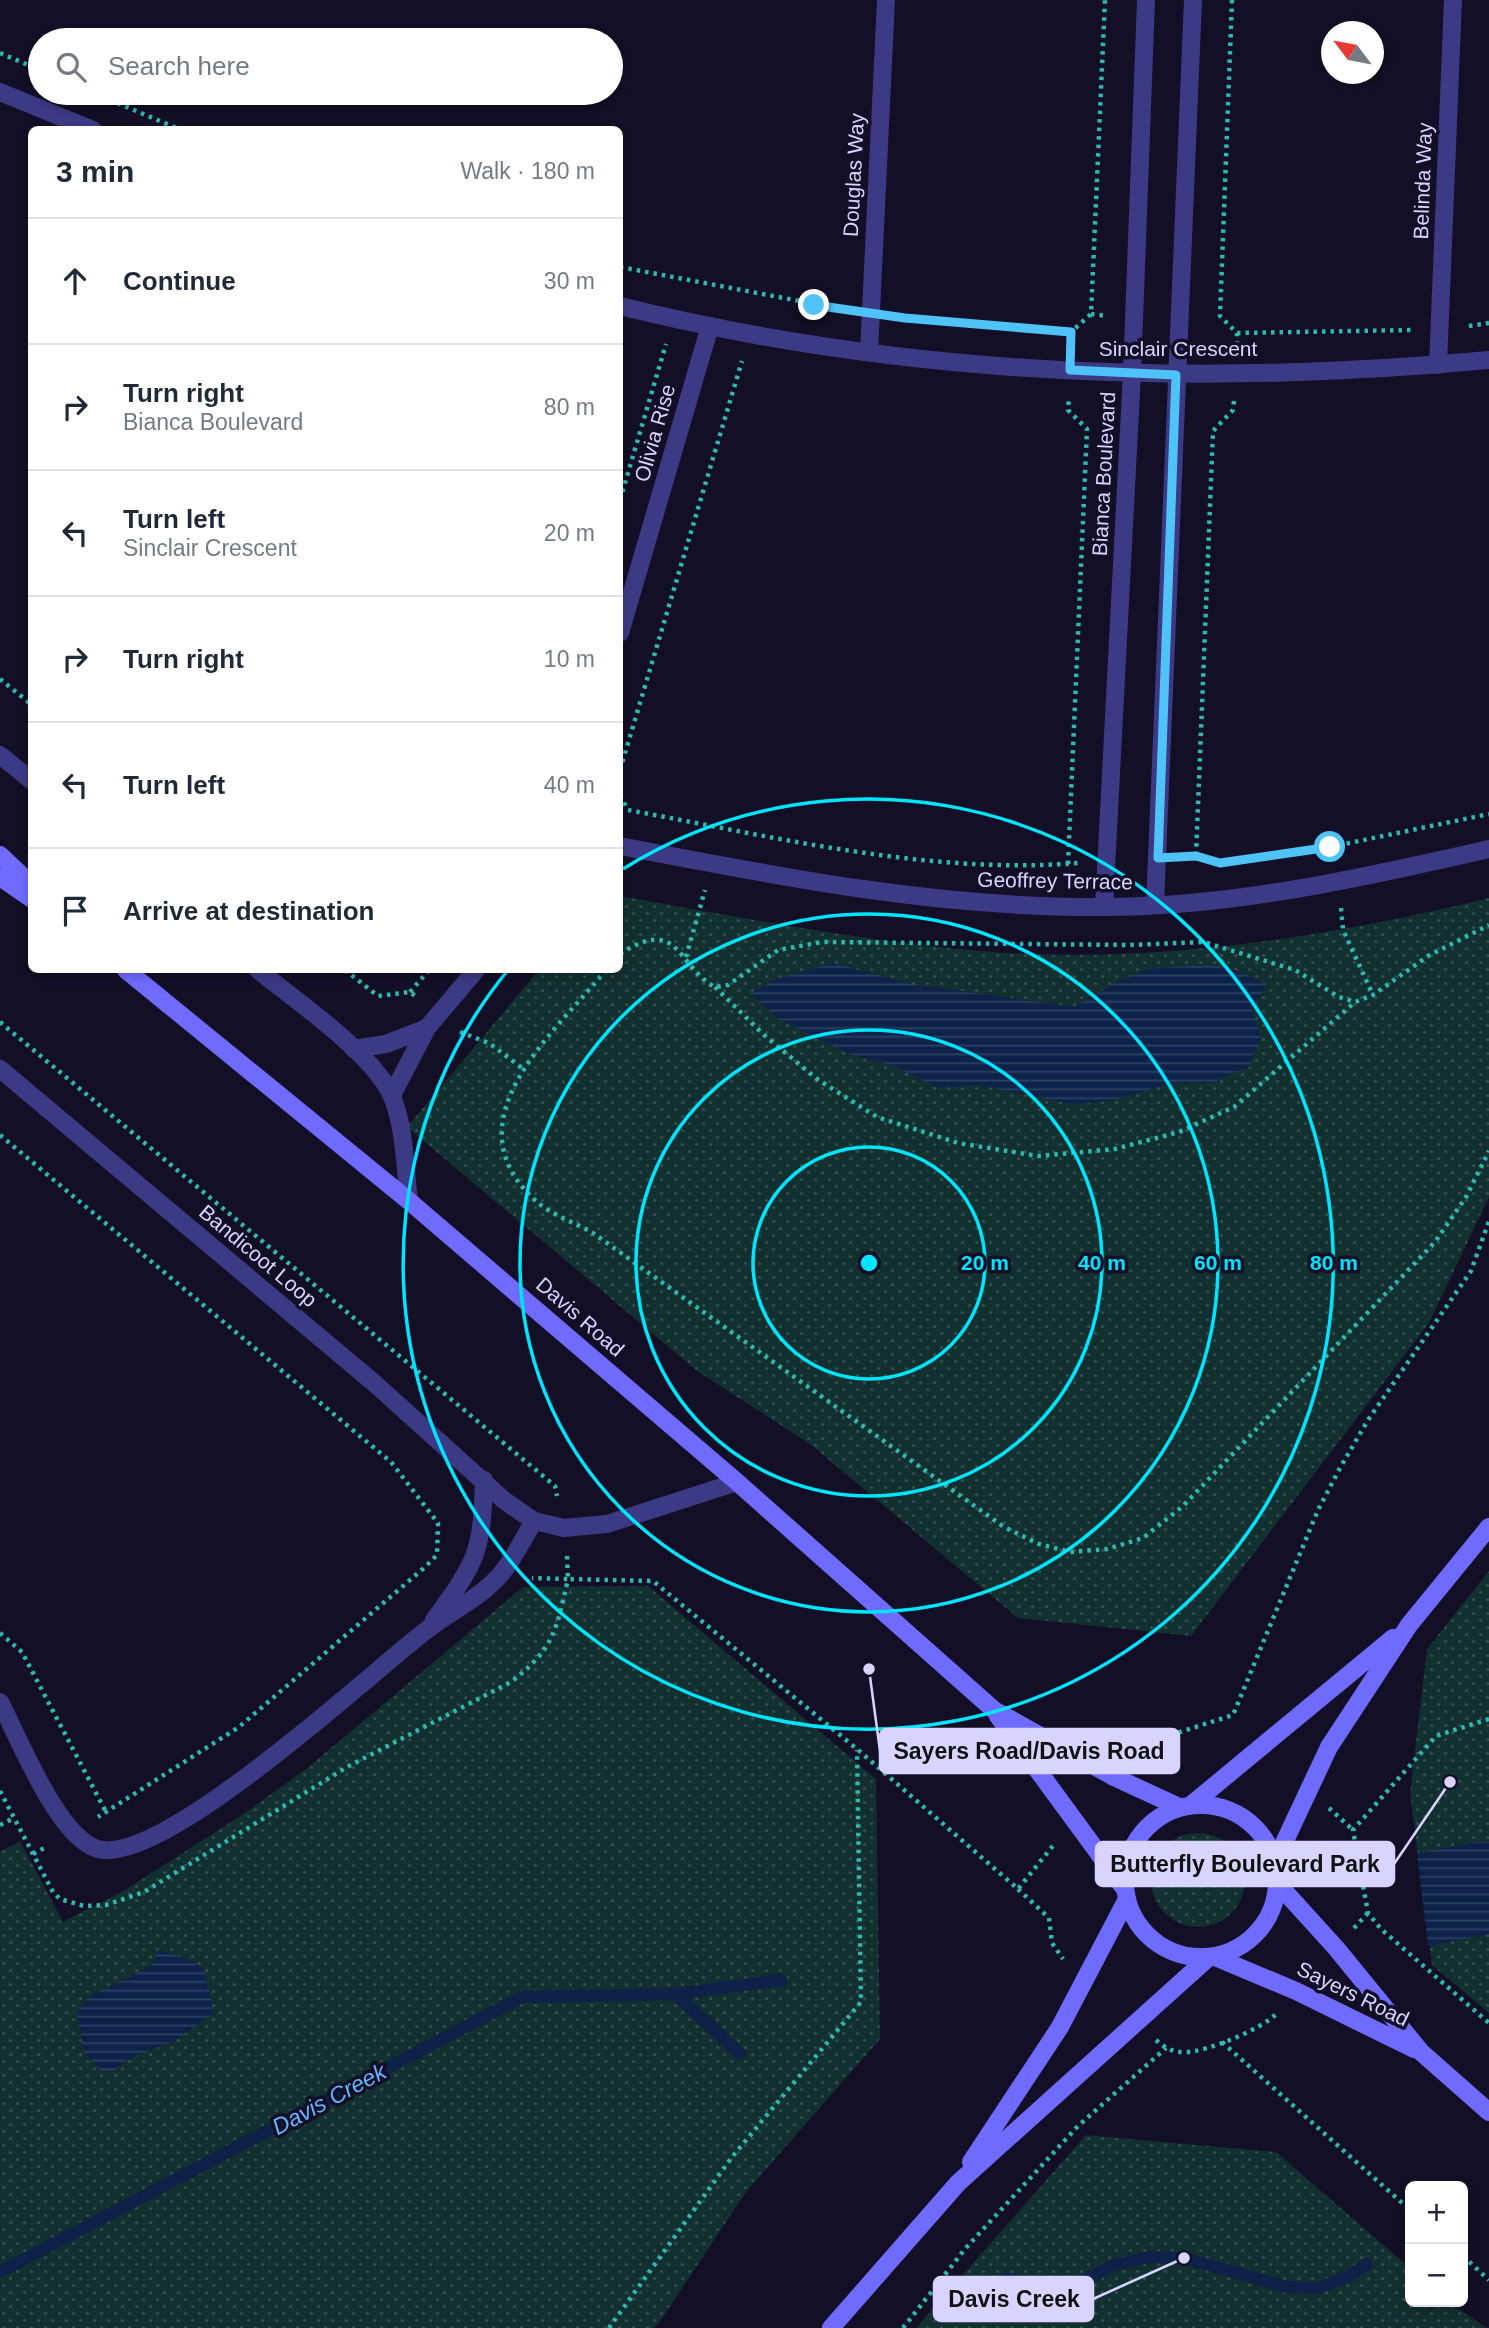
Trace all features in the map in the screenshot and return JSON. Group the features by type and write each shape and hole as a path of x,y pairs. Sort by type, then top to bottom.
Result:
{"main road":[{"path":"0,855 28,880"},
{"path":"0,877 28,897"},
{"name":"Davis Road","path":"130,973 409,1201 737,1482 994,1710 1112,1776 1185,1806"},
{"path":"1275,1862 1329,1747 1409,1625 1489,1527"},
{"path":"1185,1806 1213,1805 1234,1812 1252,1824 1266,1841 1275,1862 1277,1883 1272,1909 1259,1931 1239,1948 1211,1957 1186,1957 1157,1944 1134,1921 1125,1894 1126,1862 1138,1838 1156,1819 1185,1806 1409,1625"},
{"name":"Davis Road","path":"994,1710 1125,1894"},
{"name":"Sayers Road","path":"1277,1883 1421,2052"},
{"path":"958,2183 1086,1983 1125,1894"},
{"path":"831,2328 958,2183 1211,1957"},
{"name":"Sayers Road","path":"1211,1957 1296,1991 1421,2052"},
{"path":"1421,2052 1489,2112"}],"street":[{"name":"Douglas Way","path":"869,352 886,0"},
{"name":"Bianca Boulevard","path":"1104,907 1132,373 1146,0"},
{"path":"1155,905 1193,0"},
{"name":"Belinda Way","path":"1438,365 1453,0"},
{"path":"0,92 28,103"},
{"path":"32,105 83,126"},
{"name":"Sinclair Crescent","path":"623,307 751,334 869,352 1070,370 1176,375 1236,374 1438,365 1489,360"},
{"name":"Olivia Rise","path":"623,623 710,326"},
{"path":"0,755 28,778"},
{"name":"Geoffrey Terrace","path":"623,847 712,864 944,900 1019,906 1104,907 1155,905 1338,883 1489,849"},
{"path":"262,973 354,1049 380,1075 397,1109 409,1201"},
{"path":"392,1095 427,1028 473,973"},
{"path":"354,1049 386,1044 427,1028"},
{"name":"Bandicoot Loop","path":"0,1069 373,1382 505,1501 534,1521 564,1528 607,1524 737,1482"},
{"path":"428,1629 467,1575 477,1553 482,1533 484,1480"},
{"path":"0,1702 56,1808 82,1842 110,1852 146,1841 226,1791 428,1629 479,1595 500,1576 534,1521"}],"path":[{"path":"1068,863 1087,429 1068,410 1071,332 1091,314 1105,0"},
{"path":"1232,0 1220,316 1237,333 1439,329 1489,323"},
{"path":"0,53 28,65"},
{"path":"122,105 172,126"},
{"path":"623,268 752,294 870,313 1071,332"},
{"path":"623,490 674,319"},
{"path":"1196,856 1213,432 1233,410 1237,333"},
{"path":"623,752 751,334"},
{"path":"0,679 28,702"},
{"path":"623,801 628,810 894,855 989,865 1044,867 1108,860"},
{"path":"1158,858 1196,856 1220,863 1330,847 1489,814"},
{"path":"1330,847 1338,883 1343,930 1373,995"},
{"path":"686,957 712,864"},
{"path":"623,952 636,944 653,940 667,942 686,957 707,982 764,1035 817,1079 877,1117 958,1143 1038,1156 1115,1149 1179,1132 1234,1107 1355,1002 1373,995 1428,956 1489,925"},
{"path":"715,987 728,985 778,950 822,942 1130,945 1203,942 1295,970 1339,997 1355,1002"},
{"path":"410,992 426,973"},
{"path":"603,973 522,1068 508,1096 503,1120 503,1151 516,1180 539,1204 593,1233 1004,1527 1039,1544 1070,1552 1107,1549 1143,1538 1184,1506 1435,1242 1466,1197 1489,1151"},
{"path":"0,1135 391,1462 438,1523 437,1555 424,1569 239,1727 73,1833"},
{"path":"1136,1750 1149,1742 1233,1715 1318,1510 1368,1420 1471,1271 1489,1221"},
{"path":"0,1633 22,1652 106,1812"},
{"path":"1489,1719 1436,1736 1353,1830 1368,1913 1381,1929 1489,2022"},
{"path":"609,2328 732,2157 861,2002 856,1749"},
{"path":"0,1825 14,1818"},
{"path":"1222,2042 1405,2206"},
{"path":"903,2328 965,2249 1078,2126 1166,2048"},
{"path":"1468,2261 1489,2280"}],"green space":[{"path":"623,897 889,941 980,951 1044,954 1173,951 1237,945 1364,925 1489,898 1489,1197 1429,1323 1191,1636 1018,1618 810,1444 697,1371 407,1127 536,973 623,973"},
{"path":"1489,1571 1489,2013 1432,1965 1410,1793 1427,1649"},
{"path":"648,1586 876,1779 880,2039 746,2192 661,2320 654,2328 0,2328 0,1852 20,1841 63,1922 125,1890 245,1813 306,1769 523,1587"},
{"path":"1198,1833 1216,1837 1231,1847 1241,1862 1245,1880 1241,1898 1231,1913 1216,1923 1198,1927 1180,1923 1165,1913 1155,1898 1151,1880 1155,1862 1165,1847 1180,1837"},
{"path":"1086,2135 1276,2152 1405,2264 1405,2307 1456,2307 1487,2328 916,2328"}],"water":[{"path":"833,963 906,983 1074,1007 1113,984 1147,969 1203,965 1231,968 1266,984 1252,1011 1261,1037 1249,1067 1211,1083 1172,1083 1111,1101 1072,1104 979,1085 938,1088 894,1066 849,1054 777,1018 750,993 777,979"},
{"path":"1489,1842 1489,1934 1428,1946 1417,1853"},
{"path":"158,1950 190,1960 204,1969 214,2013 176,2040 124,2061 115,2071 101,2071 84,2052 77,2013 89,1997 152,1965"}],"waterway":[{"name":"Davis Creek","path":"0,2272 522,1997 676,1994 781,1980"},
{"name":"Davis Creek","path":"676,1994 740,2054"},
{"name":"Davis Creek","path":"1007,2279 1047,2295 1066,2292 1111,2266 1149,2257 1184,2258 1287,2287 1318,2288 1348,2277 1367,2264"}],"place":[{"name":"Sayers Road/Davis Road","path":"869,1669"},
{"name":"Butterfly Boulevard Park","path":"1450,1782"},
{"name":"Davis Creek","path":"1184,2258"}],"route":[{"path":"814,305 905,318 1071,332 1070,370 1176,375 1158,858 1196,856 1220,863 1330,847"}]}
